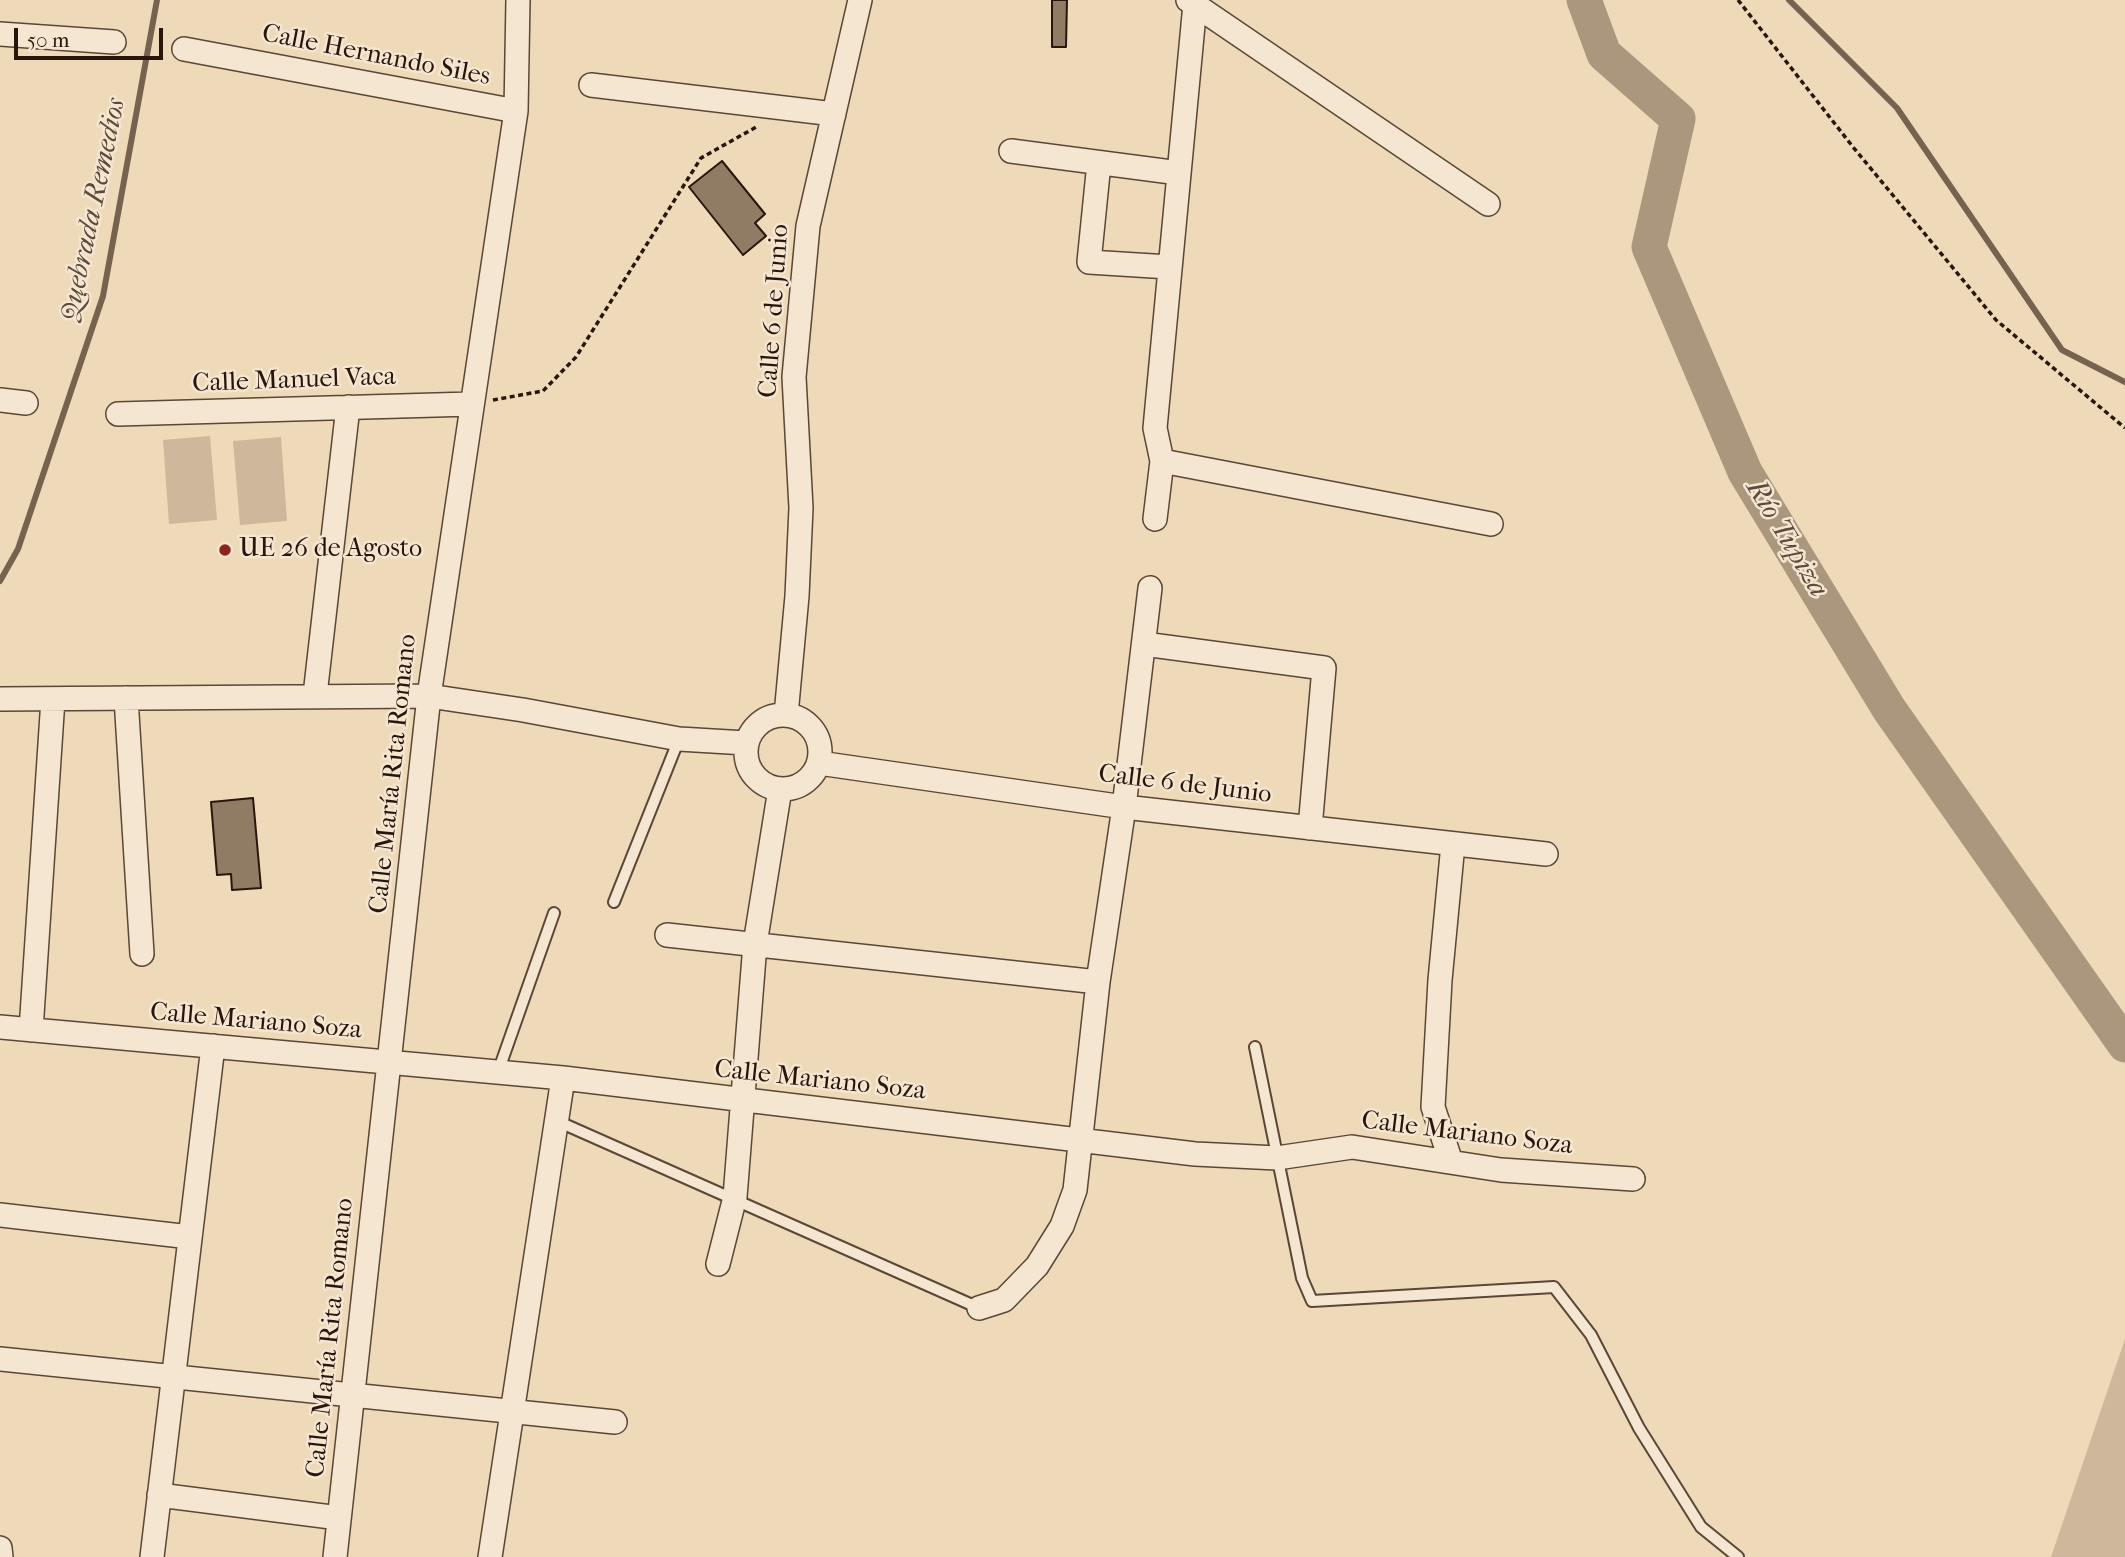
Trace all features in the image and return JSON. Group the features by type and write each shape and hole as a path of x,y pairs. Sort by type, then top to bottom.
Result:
{"street":[{"name":"Calle María Rita Romano","path":"335,1557 429,696 516,111 518,0"},
{"name":"Calle 6 de Junio","path":"786,715 797,596 801,508 794,377 808,226 860,0"},
{"path":"1156,519 1162,461 1155,428 1192,2 1488,204"},
{"path":"0,34 114,42"},
{"name":"Calle Hernando Siles","path":"184,49 516,111"},
{"path":"590,85 834,114"},
{"path":"1011,151 1179,173"},
{"path":"1099,163 1089,262 1169,267"},
{"path":"0,400 26,403"},
{"name":"Calle Manuel Vaca","path":"118,414 471,404"},
{"path":"315,695 348,407"},
{"path":"1162,461 1491,524"},
{"path":"979,1308 1004,1300 1037,1266 1062,1226 1075,1189 1098,982 1124,807 1150,588"},
{"path":"1144,644 1324,668 1310,828"},
{"path":"0,699 429,696 523,710 679,739 746,743"},
{"path":"126,698 142,954"},
{"path":"32,1030 53,699"},
{"path":"786,715 806,723 814,731 821,752 819,763 804,783 780,789 768,786 749,768 746,743 750,733 765,719 786,715"},
{"name":"Calle 6 de Junio","path":"819,763 1124,807 1546,854"},
{"path":"718,1264 734,1200 755,944 780,789"},
{"path":"1451,1162 1433,1107 1440,980 1452,844"},
{"path":"667,935 1098,982"},
{"name":"Calle Mariano Soza","path":"0,1027 563,1078 743,1101 1081,1138 1195,1154 1277,1158 1352,1147 1501,1170 1633,1179"},
{"path":"152,1557 213,1046"},
{"path":"490,1557 563,1078"},
{"path":"0,1215 190,1237"},
{"path":"0,1359 615,1422"},
{"path":"159,1495 339,1518"},
{"path":"0,1548 1,1557"}],"lane":[{"path":"614,902 679,739"},
{"path":"498,1072 554,914"},
{"path":"1255,1047 1302,1278 1312,1301 1554,1287 1591,1335 1639,1428 1701,1527 1738,1557"},
{"path":"557,1121 979,1308"}],"path":[{"path":"1738,0 1853,147 1996,320 2125,428"},
{"path":"471,404 544,391 576,357 701,158 791,109"}],"shaded area":[{"path":"210,436 217,520 169,524 163,440"},
{"path":"281,437 287,521 240,525 233,441"},
{"path":"2125,1339 2125,1557 2051,1557"}],"building":[{"path":"1052,0 1067,0 1066,47 1052,47"},
{"path":"722,161 765,214 755,223 766,236 743,255 689,187"},
{"path":"253,798 261,888 232,890 231,874 217,875 211,802"}],"waterway":[{"name":"Quebrada Remedios","path":"0,581 18,549 103,296 157,0"},
{"name":"Río Tupiza","path":"1584,0 1604,54 1678,119 1649,247 1745,472 1889,709 2125,1045"},
{"path":"1789,0 1897,108 2062,350 2125,382"}],"place":[{"name":"UE 26 de Agosto","path":"225,550"}]}
